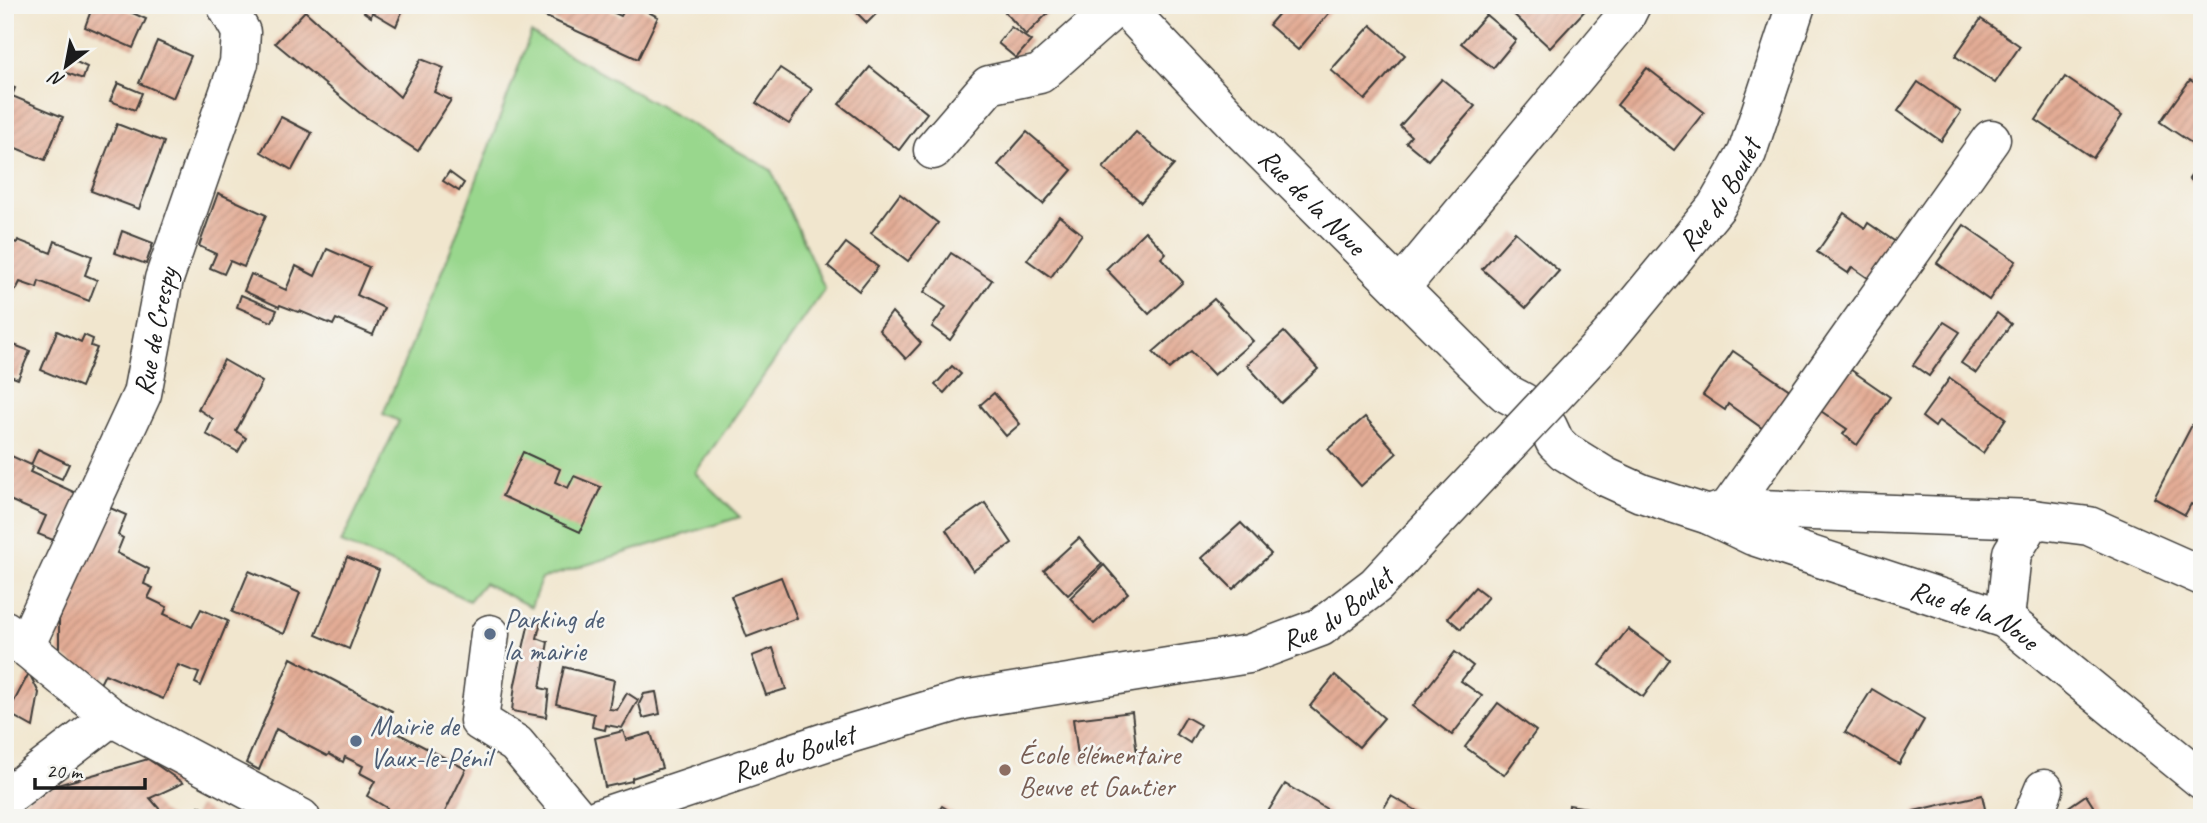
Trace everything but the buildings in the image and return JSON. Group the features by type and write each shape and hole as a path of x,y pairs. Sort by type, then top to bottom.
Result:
{"street":[{"name":"Rue de Crespy","path":"14,638 29,640 142,394 164,279 239,63 241,33 226,5"},
{"path":"933,150 989,85 1040,74 1120,5"},
{"name":"Rue de la Noue","path":"1120,5 1241,130 1506,393 1523,402 1548,427 1555,442 1564,451 1606,477 1641,493 1719,511 2033,519 2089,526 2202,576"},
{"path":"1400,288 1625,17 1631,5"},
{"name":"Rue du Boulet","path":"598,818 852,733 963,700 1249,654 1321,627 1376,585 1608,338 1716,208 1747,153 1796,5"},
{"path":"1719,511 1991,139"},
{"name":"Rue de la Noue","path":"1719,511 1753,536 2005,619 2202,780"},
{"path":"2005,619 2012,553 2033,519"},
{"path":"491,634 479,721 516,744 578,818"},
{"path":"14,638 111,717 301,818"},
{"path":"5,798 111,717"}],"green space":[{"path":"531,33 771,170 825,289 695,473 740,517 541,579 531,607 484,583 469,601 394,564 341,543 399,421 383,414 453,244"}],"place":[{"name":"Parking de la mairie","path":"490,634"},
{"name":"Mairie de Vaux-le-Pénil","path":"356,741"},
{"name":"École élémentaire Beuve et Gantier","path":"1005,770"}]}
